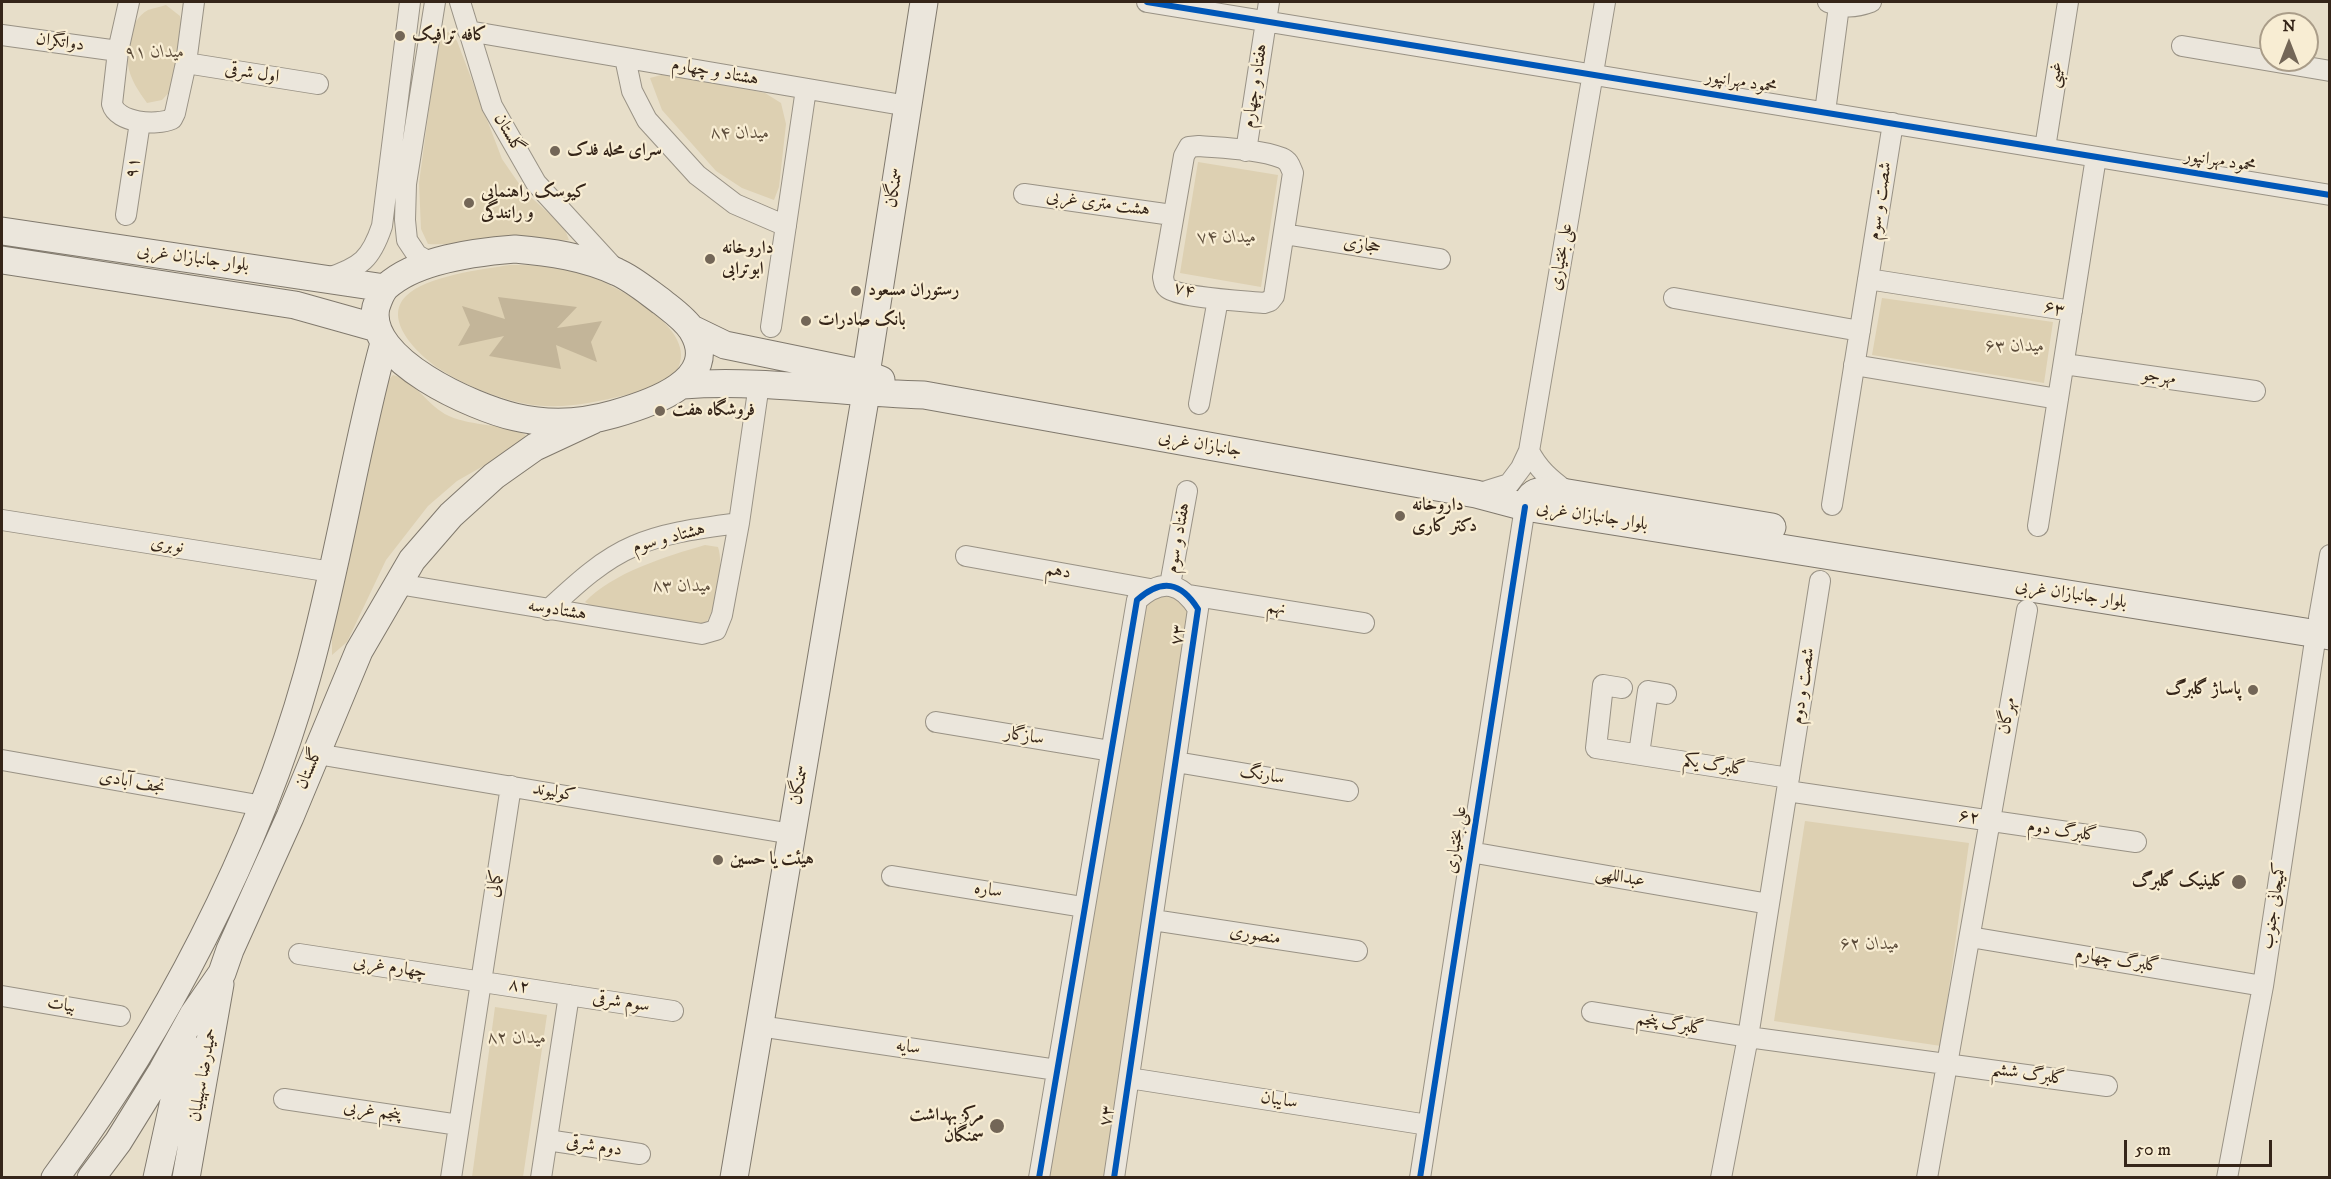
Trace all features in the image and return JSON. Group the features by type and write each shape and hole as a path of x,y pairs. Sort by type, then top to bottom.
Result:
{"main road":[{"name":"سمنگان","path":"734,1178 866,384 924,2"},
{"name":"بلوار جانبازان غربی","path":"2,231 386,288"},
{"name":"جانبازان غربی","path":"386,288 416,270 482,252 515,249 552,252 618,272 668,307 692,329 725,345 866,384 1476,494 1525,507"},
{"name":"بلوار جانبازان غربی","path":"2,260 295,305 380,336"},
{"name":"گلستان","path":"55,1178 100,1116 137,1056 204,937 264,806 307,676 332,572 380,336 376,308 386,288"},
{"path":"380,336 426,379 483,408 517,418 547,421 593,420 635,408 668,395 683,385 698,364 699,348 692,329"},
{"name":"جانبازان غربی","path":"683,385 713,383 866,384"},
{"name":"گلستان","path":"96,1177 162,1071 193,1015 222,973 360,651 412,560 451,515 494,476 535,447 593,420"},
{"name":"بلوار جانبازان غربی","path":"1536,491 1571,494 2324,627 1525,507 1529,496 1536,491"},
{"name":"حمیدرضا سهیلیان","path":"186,1178 222,973"},
{"path":"173,991 193,1015"},
{"name":"حمیدرضا سهیلیان","path":"157,1178 193,1015"}],"street":[{"path":"129,2 118,51 112,104 117,115 140,122 166,122 172,119 186,63 194,2"},
{"path":"324,279 353,270 375,248 382,226 410,2"},
{"path":"433,264 417,255 407,240 405,220 406,184 435,2"},
{"name":"گلستان","path":"460,2 492,106 536,183 618,272"},
{"name":"محمود مهرانپور","path":"1147,2 1267,11 1594,74 2330,195"},
{"name":"علی بختیاری","path":"1529,451 1605,2"},
{"path":"1825,112 1833,4 1855,7 1871,2"},
{"name":"غیبی","path":"2044,148 2068,2"},
{"name":"هفتاد و چهارم","path":"1246,151 1267,11"},
{"name":"هشتاد و چهارم","path":"468,32 908,106"},
{"name":"دواتگران","path":"2,35 118,51"},
{"path":"2182,46 2330,71"},
{"path":"625,58 632,91 647,120 690,167 735,204 786,226"},
{"name":"اول شرقی","path":"186,63 318,84"},
{"path":"771,327 806,89"},
{"name":"۹۱","path":"126,215 140,122"},
{"name":"شصت و سوم","path":"1868,279 1893,123"},
{"name":"۷۴","path":"1199,146 1246,151 1283,158 1290,164 1293,173 1274,296 1270,301 1264,303 1218,299 1171,291 1165,286 1163,277 1184,156 1189,147 1199,146"},
{"path":"2072,311 2096,157"},
{"name":"هشت متری غربی","path":"1024,194 1172,215"},
{"name":"حجازی","path":"1284,234 1440,259"},
{"path":"1832,505 1868,279"},
{"name":"۶۳","path":"1868,279 2072,311 2058,399"},
{"path":"1674,298 1860,331"},
{"path":"1199,404 1218,299"},
{"name":"مهرجو","path":"2064,364 2255,391"},
{"path":"1854,365 2058,399 2038,526"},
{"path":"739,523 759,384"},
{"path":"1529,451 1536,465 1547,478 1571,494"},
{"name":"جانبازان غربی","path":"1476,494 1509,484 1521,468 1529,451"},
{"name":"هفتاد و سوم","path":"1170,585 1187,491"},
{"name":"علی بختیاری","path":"1420,1178 1525,507"},
{"name":"نوبری","path":"2,520 332,572"},
{"name":"هشتاد و سوم","path":"548,610 588,574 634,546 685,532 739,523"},
{"name":"هشتادوسه","path":"398,585 702,634 716,630 723,615 739,523"},
{"name":"کمیجانی جنوب","path":"2227,1178 2263,986 2324,627 2330,555"},
{"name":"دهم","path":"966,556 1150,589"},
{"name":"شصت و دوم","path":"1788,785 1820,580"},
{"path":"1039,1178 1083,907 1137,600 1150,589 1170,585 1189,595"},
{"name":"نهم","path":"1189,595 1364,623"},
{"name":"۷۳","path":"1114,1178 1198,609 1189,595"},
{"name":"مهرگان","path":"1989,822 2027,610"},
{"name":"گلبرگ یکم","path":"1622,688 1604,685 1596,748 1639,754 1788,785"},
{"path":"1639,754 1648,691 1666,694"},
{"name":"سازگار","path":"936,722 1111,751"},
{"name":"کولیوند","path":"317,754 792,834"},
{"name":"نجف آبادی","path":"2,760 264,806"},
{"name":"سارنگ","path":"1176,762 1348,791"},
{"path":"1721,1178 1748,1037 1788,785"},
{"name":"۶۲","path":"1788,785 1989,822 1948,1064"},
{"name":"کمالی","path":"481,982 512,786"},
{"name":"گلبرگ دوم","path":"1989,822 2136,842"},
{"name":"عبداللهی","path":"1470,852 1769,904"},
{"name":"ساره","path":"892,876 1083,907"},
{"name":"منصوری","path":"1153,920 1357,951"},
{"name":"گلبرگ چهارم","path":"1970,937 2263,986"},
{"name":"چهارم غربی","path":"299,954 481,982"},
{"path":"451,1178 481,982"},
{"name":"۸۲","path":"481,982 569,995"},
{"path":"541,1178 569,995"},
{"name":"سوم شرقی","path":"569,995 673,1011"},
{"name":"بیات","path":"2,996 120,1016"},
{"name":"گلبرگ پنجم","path":"1592,1012 1748,1037"},
{"name":"سایه","path":"759,1026 1057,1071"},
{"path":"1748,1037 1948,1064 1928,1178"},
{"name":"گلبرگ ششم","path":"1948,1064 2107,1086"},
{"name":"سایبان","path":"1129,1078 1428,1125"},
{"name":"پنجم غربی","path":"284,1099 459,1125"},
{"name":"دوم شرقی","path":"547,1140 640,1154"}],"green space":[{"name":"میدان ۹۱","path":"166,5 180,16 183,32 176,85 162,100 147,103 135,85 129,70 128,42 133,27 142,14"},
{"path":"449,32 457,41 502,159 524,191 564,227 569,240 517,236 450,244 428,244 421,229 419,183 439,35"},
{"name":"میدان ۸۴","path":"665,74 765,93 781,103 786,124 779,187 774,200 742,188 716,171 662,110 650,78"},
{"name":"میدان ۷۴","path":"1198,162 1278,175 1261,287 1180,273"},
{"path":"510,265 546,266 573,270 595,278 630,296 648,308 675,336 681,351 679,366 675,373 664,383 649,389 600,401 561,406 535,405 500,397 457,379 430,362 406,336 400,326 398,315 400,305 415,289 441,278"},
{"name":"میدان ۶۳","path":"1882,298 2053,322 2044,383 1872,355"},
{"path":"393,375 415,388 441,412 449,416 526,435 520,445 457,481 428,506 386,560 347,642 332,655 332,636 386,383"},
{"name":"میدان ۸۳","path":"705,545 718,547 720,555 720,575 716,597 706,623 691,623 595,608 585,602 610,582 625,574 657,560"},
{"path":"1170,585 1198,609 1114,1177 1039,1178 1137,600"},
{"name":"میدان ۶۲","path":"1805,821 1969,843 1941,1046 1774,1021"},
{"name":"میدان ۸۲","path":"495,1007 547,1015 523,1177 472,1177"}],"shaded area":[{"path":"498,297 577,307 557,328 602,321 591,342 597,362 556,345 561,369 489,356 504,336 458,346 470,325 462,306 505,319"}],"cycle path":[{"path":"1147,2 2330,195"},
{"path":"1420,1178 1525,507"},
{"path":"1039,1178 1137,600 1155,588 1170,586 1185,593 1198,609 1114,1178"}],"place":[{"name":"کافه ترافیک","path":"400,36"},
{"name":"سرای محله فدک","path":"555,151"},
{"name":"کیوسک راهنمایی و رانندگی","path":"469,203"},
{"name":"داروخانه ابوترابی","path":"710,259"},
{"name":"رستوران مسعود","path":"856,291"},
{"name":"بانک صادرات","path":"806,321"},
{"name":"فروشگاه هفت","path":"660,411"},
{"name":"داروخانه دکتر کاری","path":"1400,516"},
{"name":"پاساژ گلبرگ","path":"2253,690"},
{"name":"هیئت یا حسین","path":"718,860"},
{"name":"کلینیک گلبرگ","path":"2239,882"},
{"name":"مرکز بهداشت سمنگان","path":"997,1126"}]}
